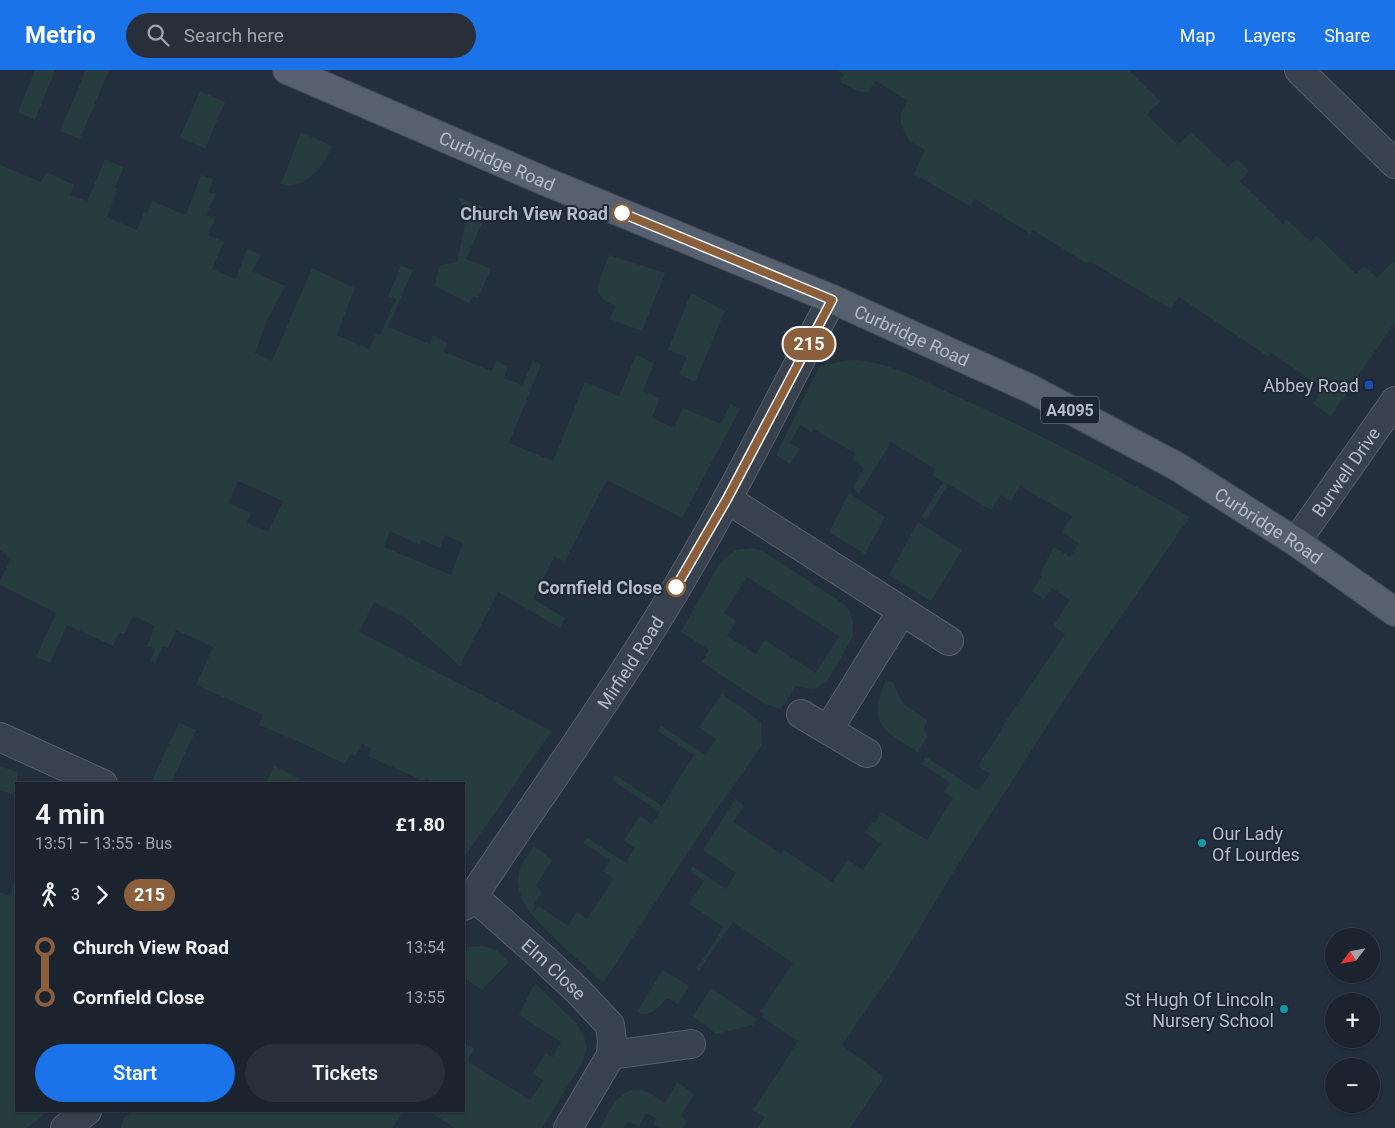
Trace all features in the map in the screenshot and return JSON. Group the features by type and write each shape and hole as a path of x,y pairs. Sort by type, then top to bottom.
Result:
{"main road":[{"name":"Curbridge Road","path":"287,70 549,183 832,300 1029,388 1178,467 1296,542 1395,612"}],"street":[{"path":"1299,70 1395,164"},
{"name":"Mirfield Road","path":"468,901 599,711 654,624 727,499 832,300"},
{"name":"Burwell Drive","path":"1296,542 1395,401"},
{"path":"727,499 949,640"},
{"path":"828,730 902,610"},
{"path":"801,714 866,753"},
{"path":"0,737 98,782"},
{"name":"Elm Close","path":"468,901 497,916 578,991 610,1025 611,1055"},
{"path":"568,1128 611,1055 691,1044"},
{"path":"65,1128 86,1112"}],"green space":[{"path":"35,70 55,70 35,120 18,112"},
{"path":"86,70 109,70 80,139 60,131"},
{"path":"838,70 1129,70 1160,101 1147,115 1178,145 1191,132 1228,167 1237,159 1249,171 1240,181 1283,224 1287,220 1310,241 1317,236 1356,274 1364,266 1377,278 1394,261 1395,322 1331,416 1313,404 1323,388 1271,353 1269,356 1266,355 1179,297 1171,309 1091,262 1084,262 1033,230 1030,234 975,199 970,206 914,174 925,150 909,141 901,124 901,113 908,101 876,81 868,92 858,91 840,82 844,74"},
{"path":"200,91 225,102 205,149 180,137"},
{"path":"301,132 332,146 324,162 313,175 299,184 281,184"},
{"path":"105,160 124,167 115,187 117,189 107,217 137,230 144,212 147,213 152,201 186,215 201,175 214,179 208,192 216,194 206,215 215,219 208,235 224,242 212,269 236,279 247,249 261,255 252,271 285,286 267,320 255,353 272,361 312,268 355,288 337,335 369,349 376,333 380,335 396,299 388,296 401,266 413,270 388,327 430,344 433,336 447,342 444,352 492,371 496,361 508,366 504,378 522,385 533,361 541,365 509,443 553,461 585,382 619,396 636,355 654,363 643,391 660,398 652,418 674,428 683,408 721,424 730,404 740,409 682,518 607,480 565,561 554,557 533,599 565,618 560,628 498,592 460,666 406,618 374,602 359,632 552,731 465,856 465,782 433,782 426,778 425,782 418,782 419,779 368,756 372,749 362,744 355,756 350,754 345,764 259,725 263,715 196,685 213,647 176,630 168,648 163,646 155,663 150,661 155,649 147,646 155,626 133,616 124,634 119,632 113,646 67,625 50,663 36,657 56,613 0,585 0,581 10,561 5,553 0,550 0,165 41,182 46,172 74,185 70,195 87,201","holes":["238,481 283,501 268,532 247,523 251,513 228,503","390,531 420,545 422,540 440,548 445,535 463,543 451,575 384,547"]},
{"path":"458,197 488,210 466,259 491,269 478,298 473,296 469,303 434,286 440,265 457,262 467,215"},
{"path":"609,255 665,273 642,331 610,319 615,306 604,300 599,294 598,286"},
{"path":"691,293 725,311 695,382 679,374 687,357 668,350"},
{"path":"852,360 879,364 931,384 1016,424 1190,517 1071,689 954,871 894,970 842,1045 884,1077 850,1128 758,1128 765,1117 753,1110 798,1041 762,1017 765,1014 761,1011 793,963 733,922 699,970 697,968 724,927 689,904 704,881 690,871 692,866 726,889 736,873 703,850 735,799 744,806 733,822 781,854 784,850 832,882 848,860 863,870 881,844 865,833 872,822 875,823 881,812 927,840 953,798 944,792 950,782 921,764 926,757 978,791 990,774 978,766 1002,730 1003,725 1065,634 1053,626 1070,600 1052,588 1044,599 1032,591 1041,577 1042,569 1054,547 1070,557 1079,543 1062,532 1072,516 1020,486 1011,501 1000,495 991,510 948,484 926,521 922,516 943,482 932,475 935,469 891,442 859,494 853,488 864,468 852,460 856,454 814,429 812,432 800,425 790,443 800,449 790,464 776,455 819,367"},
{"path":"849,493 885,517 865,554 829,532"},
{"path":"918,522 962,550 931,601 889,575"},
{"path":"751,548 763,551 844,604 850,612 853,622 853,636 828,680 817,688 811,689 796,686 781,709 765,704 702,662 709,650 681,632 719,564 735,550","holes":["747,577 839,636 816,673 765,640 756,654 727,636 736,621 724,613"]},
{"path":"886,680 893,683 903,704 927,720 924,729 927,736 918,752 895,738 881,724 878,716 878,707"},
{"path":"722,694 761,722 762,745 698,837 603,983 550,934 530,912 521,896 518,884 521,866 534,846 552,860 536,886 542,892 535,903 533,913 538,906 568,926 577,912 587,919 614,878 603,871 610,860 583,843 587,838 626,863 635,848 624,841 640,816 652,824 660,812 612,780 615,775 662,806 694,755 658,731 661,726 705,755 716,739 699,727"},
{"path":"179,723 196,730 172,782 156,782 152,780"},
{"path":"0,766 17,772 14,795 0,790"},
{"path":"274,766 300,779 299,782 267,782"},
{"path":"15,873 15,1112 47,1112 27,1128 0,1128 0,893 11,896"},
{"path":"484,946 496,950 509,962 482,990 465,979 465,947"},
{"path":"663,970 689,986 678,1004 667,998 653,1011 641,1014 637,1011"},
{"path":"535,983 577,1024 583,1033 587,1048 582,1063 542,1128 455,1128 430,1112 465,1112 465,1044 474,1049 467,1061 530,1100 543,1080 533,1074 546,1053 553,1057 561,1042 519,1015"},
{"path":"711,988 757,1019 753,1025 716,1034 693,1016"},
{"path":"677,1082 694,1094 681,1116 687,1121 683,1128 661,1128 654,1124 656,1118 646,1113 639,1126 628,1122 623,1128 600,1128 611,1108 627,1092 641,1090 665,1103"},
{"path":"132,1112 402,1112 393,1128 121,1128 124,1117"}],"bus line":[{"name":"215","path":"622,213 832,300 727,499 676,587"}],"place":[{"name":"Church View Road","path":"622,213"},
{"name":"Abbey Road","path":"1369,385"},
{"name":"Cornfield Close","path":"676,587"},
{"name":"Our Lady Of Lourdes","path":"1202,843"},
{"name":"St Hugh Of Lincoln Nursery School","path":"1284,1009"}]}
